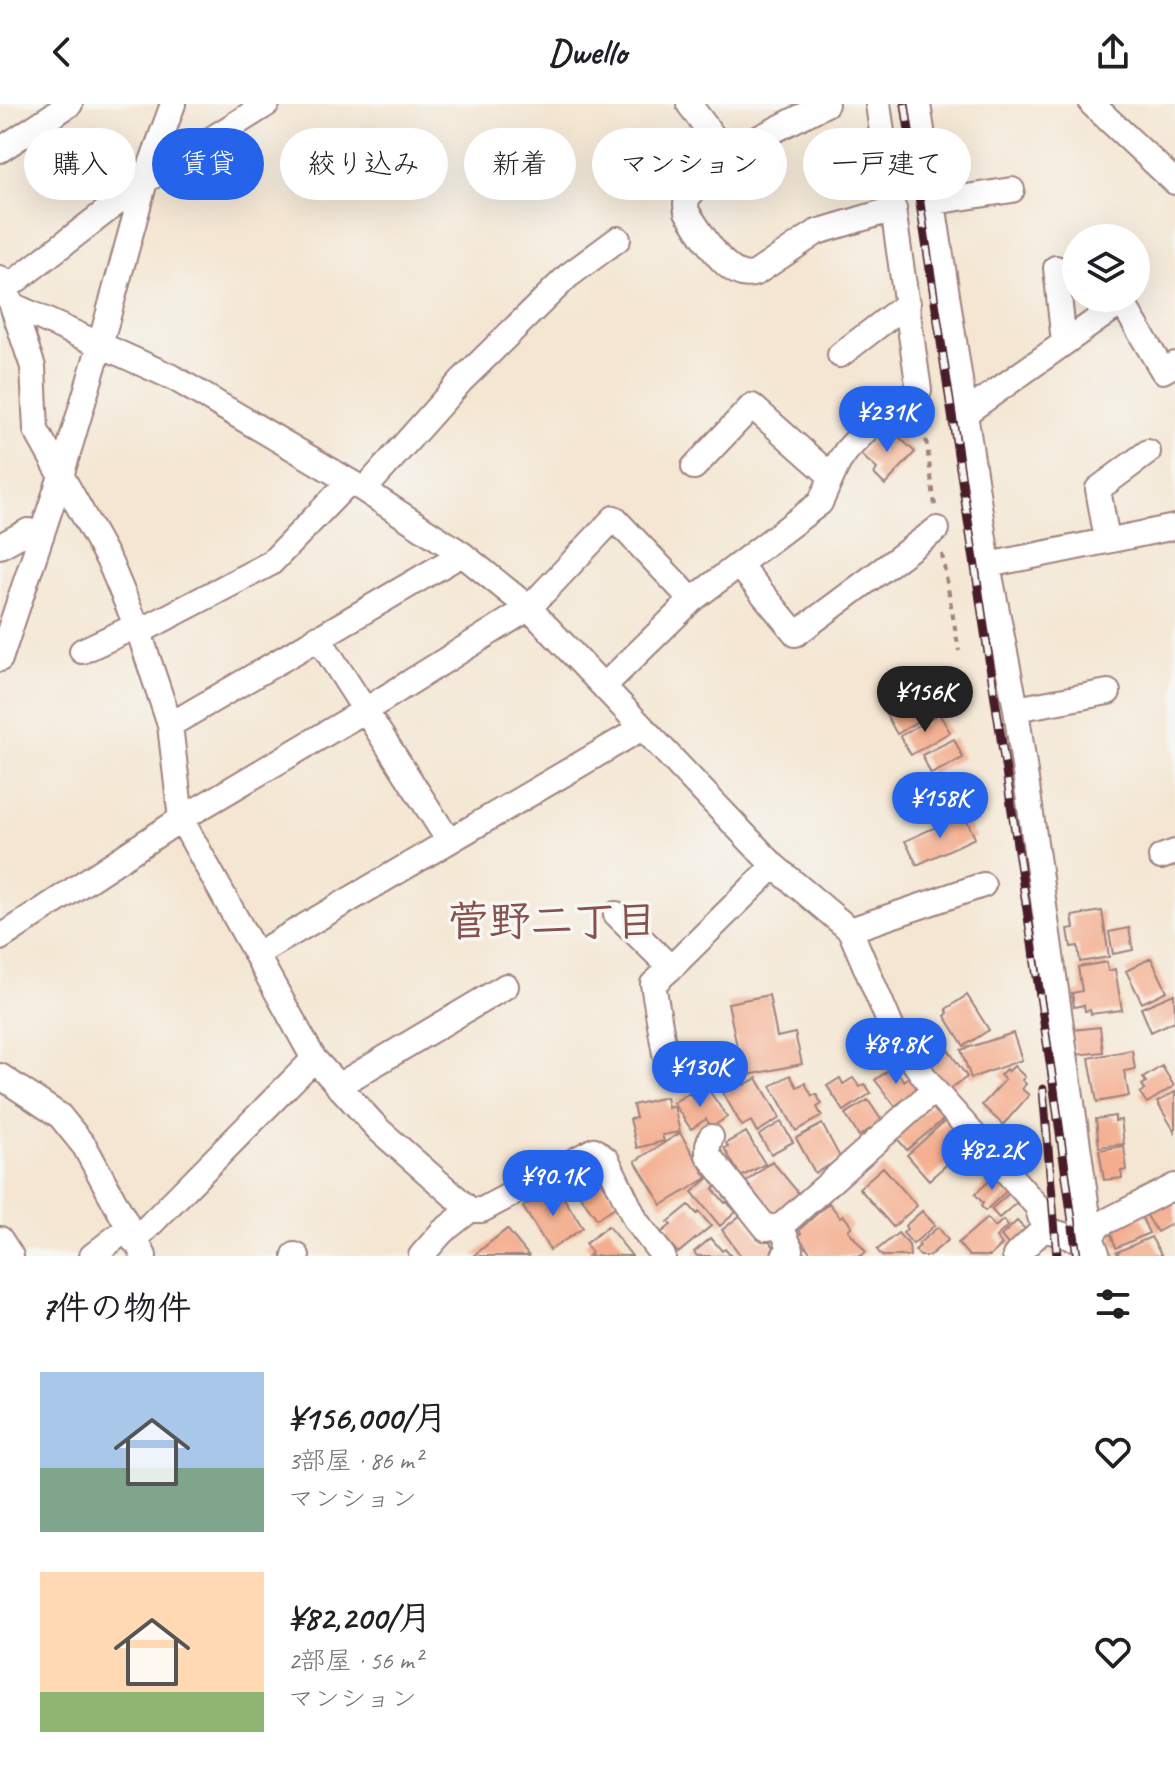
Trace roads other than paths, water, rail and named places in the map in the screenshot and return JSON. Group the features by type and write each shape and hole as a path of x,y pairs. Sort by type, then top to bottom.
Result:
{"street":[{"path":"0,150 70,104"},
{"path":"0,659 61,476 145,181 173,104"},
{"path":"4,291 145,181 267,104"},
{"path":"689,104 707,128"},
{"path":"779,128 826,104"},
{"path":"604,686 692,600 820,503 831,476 847,450 872,424 919,390 878,104"},
{"path":"918,104 988,565 1016,709 1094,1247"},
{"path":"1092,104 1175,182"},
{"path":"934,202 1012,190"},
{"path":"687,200 687,212 722,261 735,272 749,276 817,232 894,209"},
{"path":"82,651 137,629 271,563 356,486 568,276 618,239"},
{"path":"1056,268 1064,343"},
{"path":"4,291 100,345 174,378 356,486 462,554 529,608 774,866 850,930 896,1038 934,1090 1037,1206 1044,1229"},
{"path":"4,291 33,367 36,430 110,563 170,725 181,819 314,1059 379,1130 470,1210"},
{"path":"967,412 1122,302 1169,368"},
{"path":"840,355 908,303"},
{"path":"694,467 752,406 831,476"},
{"path":"1107,540 1098,489 1148,452"},
{"path":"0,938 181,819 364,711 529,608 614,518 692,600"},
{"path":"988,565 1175,527"},
{"path":"739,565 796,634 937,529"},
{"path":"0,546 28,531 42,534"},
{"path":"170,725 462,554"},
{"path":"318,637 449,841"},
{"path":"1016,709 1108,692"},
{"path":"257,954 642,728"},
{"path":"665,1054 653,984 774,866"},
{"path":"850,930 983,885"},
{"path":"616,914 671,968"},
{"path":"338,1086 506,986"},
{"path":"92,1256 135,1242 314,1059"},
{"path":"0,1076 60,1116 85,1147 135,1242"},
{"path":"711,1137 708,1155 766,1228 781,1226 934,1090"},
{"path":"421,1256 442,1232 470,1210 482,1210 594,1150 607,1160 636,1221 663,1256"},
{"path":"1094,1247 1099,1225 1175,1186"},
{"path":"781,1226 791,1250 784,1256"},
{"path":"1044,1229 1094,1247"},
{"path":"1015,1256 1044,1229"},
{"path":"0,1239 11,1256"}],"railway":[{"path":"905,104 1077,1256"},
{"path":"1043,1089 1057,1256"}],"district":[{"name":"菅野二丁目","path":"552,921"}]}
